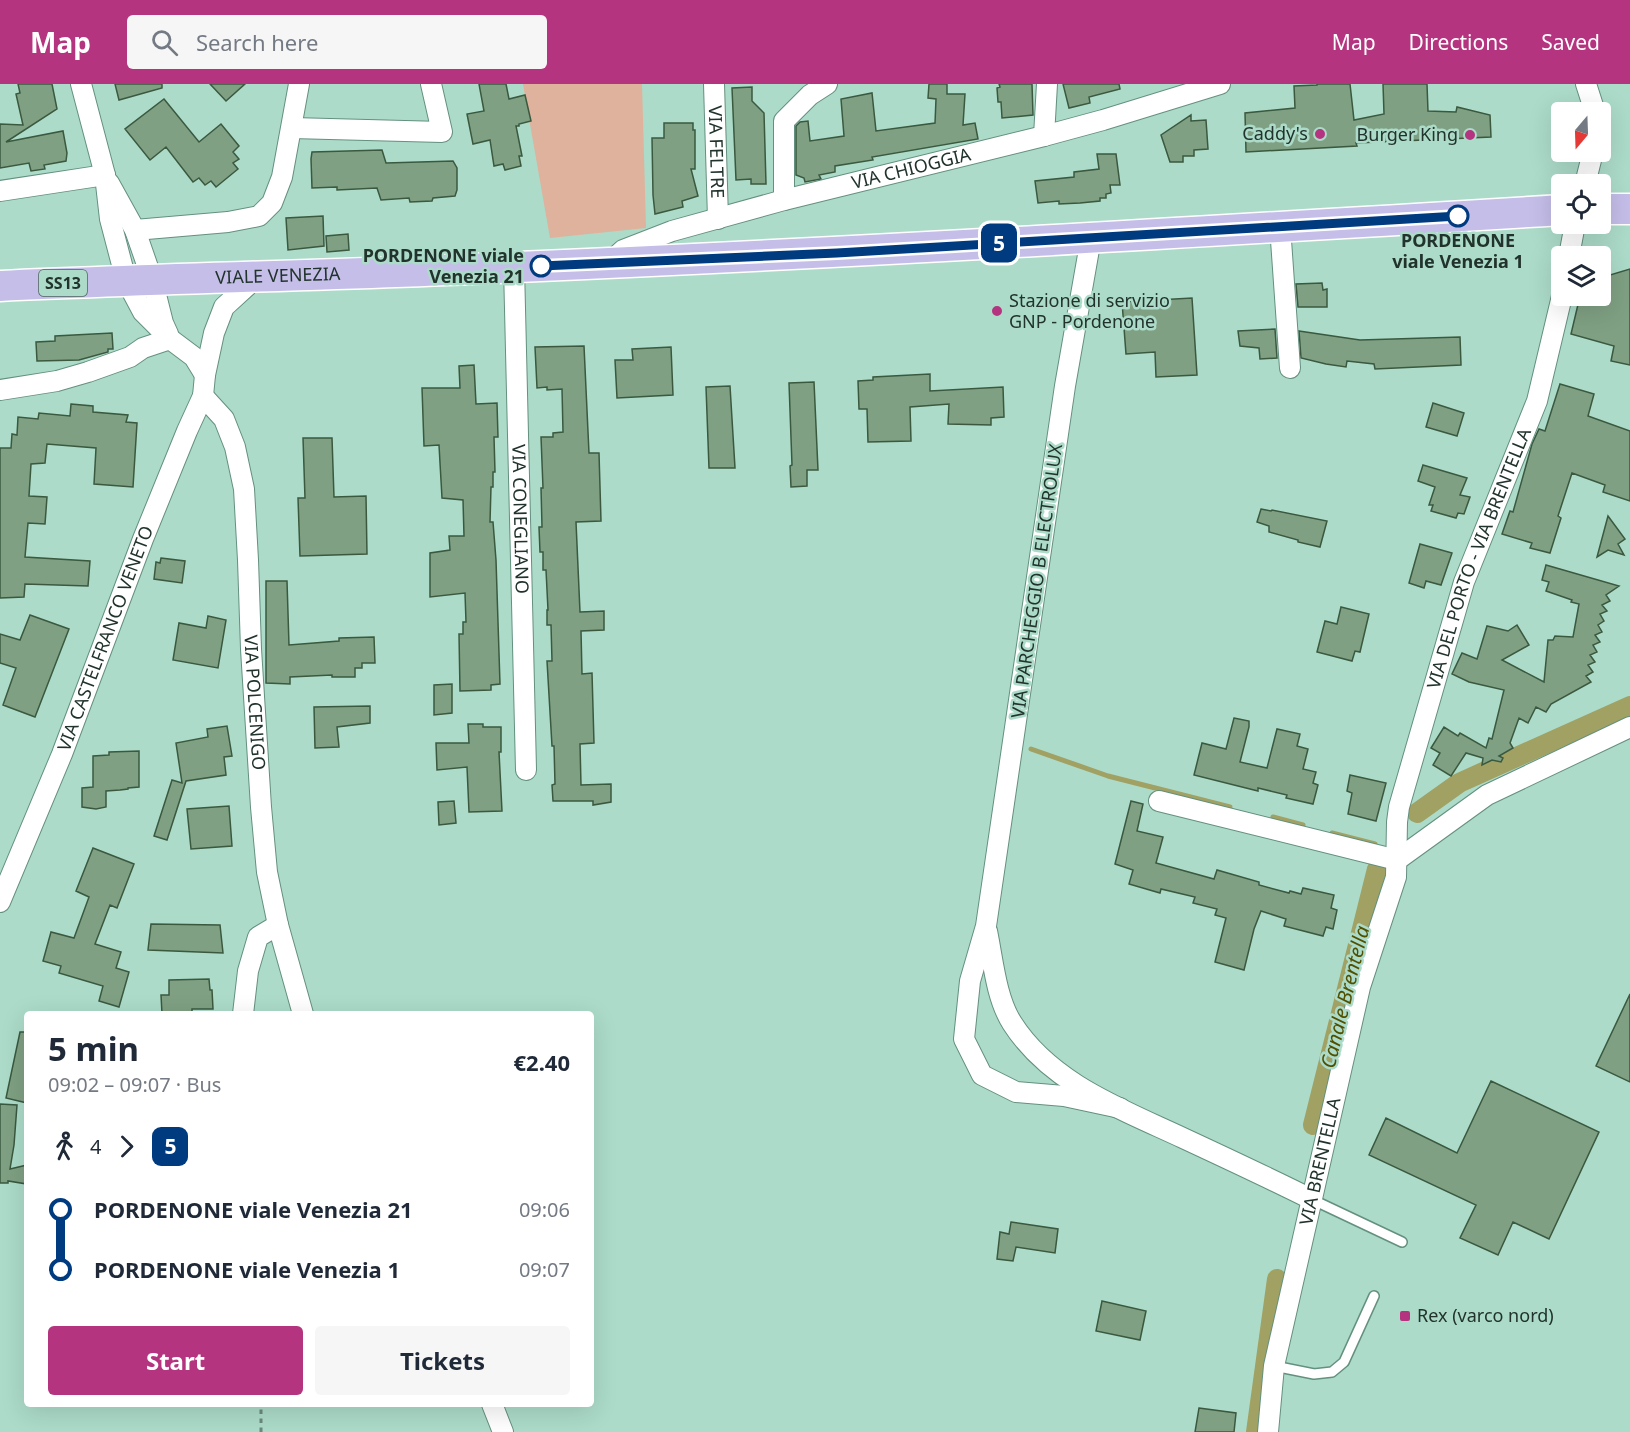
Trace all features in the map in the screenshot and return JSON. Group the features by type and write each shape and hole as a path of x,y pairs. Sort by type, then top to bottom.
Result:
{"main road":[{"path":"1611,209 1630,209"},
{"name":"VIALE VENEZIA","path":"0,286 849,252 1551,211"}],"street":[{"path":"81,84 105,175 110,219 139,279"},
{"path":"135,230 228,222 259,216 272,203 282,177 299,84"},
{"path":"292,128 442,132 431,84"},
{"name":"VIA FELTRE","path":"714,84 718,219"},
{"path":"784,200 784,121 810,95 827,84"},
{"path":"1044,136 1047,84"},
{"name":"VIA CHIOGGIA","path":"609,263 623,250 672,231 784,200 1044,136 1220,84"},
{"path":"1586,84 1592,102"},
{"path":"0,191 105,175"},
{"path":"105,175 135,230 143,312 170,339 194,357 205,375"},
{"path":"1280,226 1290,368"},
{"name":"VIA PARCHEGGIO B ELECTROLUX","path":"1091,238 1065,386 986,926 970,981 964,1039 982,1075 1016,1092 1064,1096 1120,1108"},
{"name":"VIA CONEGLIANO","path":"514,267 526,770"},
{"name":"VIA CASTELFRANCO VENETO","path":"0,902 62,754 144,539 203,396 214,333 224,307 259,275"},
{"name":"VIA DEL PORTO - VIA BRENTELLA","path":"1397,860 1397,822 1404,790 1464,582 1537,401 1560,306"},
{"path":"0,390 57,381 88,372 170,339"},
{"name":"VIA POLCENIGO","path":"203,396 224,419 235,447 244,489 251,648 267,872 278,925 302,1011"},
{"path":"1159,801 1397,860 1487,795 1630,727"},
{"name":"VIA BRENTELLA","path":"1268,1432 1274,1366 1311,1198 1360,987 1396,878 1397,860"},
{"path":"243,1011 248,971 258,937 278,925"},
{"name":"VIA PARCHEGGIO B ELECTROLUX","path":"986,926 999,992 1011,1022 1034,1052 1054,1069 1068,1080 1120,1108 1311,1198"},
{"path":"1042,1094 1050,1084 1054,1069"},
{"path":"493,1407 503,1432"}],"lane":[{"path":"1311,1198 1402,1242"},
{"path":"1274,1366 1314,1374 1332,1372 1344,1362 1374,1296"}],"path":[{"path":"261,1407 261,1432"}],"shaded area":[{"path":"523,84 642,84 646,228 550,238"}],"building":[{"path":"18,84 52,84 57,109 6,142 63,131 66,161 44,165 45,169 31,171 29,163 0,168 0,124 23,125 16,94 20,93"},
{"path":"115,84 162,84 162,88 119,100"},
{"path":"210,84 245,84 226,101"},
{"path":"479,84 506,84 509,99 525,95 531,121 516,126 522,156 519,156 521,166 505,170 503,164 494,166 490,140 473,144 467,114 484,111"},
{"path":"929,84 947,84 947,94 965,94 963,125 975,123 978,139 872,157 873,160 835,166 835,172 819,175 821,179 805,182 804,178 796,175 796,126 800,122 808,121 810,141 844,136 841,99 872,93 876,131 935,123 936,99 928,98"},
{"path":"999,84 1032,84 1033,115 1002,118 1001,102 998,102"},
{"path":"1063,84 1119,84 1120,89 1089,97 1090,103 1069,108"},
{"path":"1350,84 1354,120 1384,114 1383,84 1427,84 1428,111 1456,112 1457,107 1490,115 1491,137 1356,143 1357,146 1246,152 1245,113 1295,108 1294,86"},
{"path":"752,87 752,101 764,113 766,184 751,184 751,179 736,180 732,88"},
{"path":"164,99 199,142 221,124 239,146 233,152 239,159 233,163 238,169 216,187 211,181 205,185 199,178 193,182 166,147 150,160 125,129"},
{"path":"1191,115 1191,121 1206,120 1208,149 1194,150 1194,156 1183,156 1183,162 1170,162 1161,135"},
{"path":"664,123 693,123 695,169 691,169 698,196 682,201 683,207 655,214 652,138 664,138"},
{"path":"382,150 386,163 453,161 457,168 455,196 433,198 432,201 410,202 409,198 381,200 377,188 337,190 337,187 312,188 312,152"},
{"path":"1097,154 1116,154 1120,185 1110,185 1111,193 1106,194 1106,198 1100,198 1100,201 1080,203 1059,204 1059,201 1038,203 1035,181 1074,177 1074,172 1099,169"},
{"path":"323,216 324,246 288,250 286,218"},
{"path":"348,234 349,250 327,252 326,236"},
{"path":"1630,269 1630,365 1611,361 1614,346 1571,334 1578,306 1611,306 1611,275"},
{"path":"1322,283 1323,290 1327,289 1327,307 1298,307 1296,284"},
{"path":"1192,298 1197,375 1156,377 1155,352 1126,354 1122,302"},
{"path":"1275,329 1277,358 1260,359 1259,348 1240,346 1238,331"},
{"path":"1299,331 1360,340 1460,337 1461,365 1375,369 1374,364 1347,361 1346,367 1326,364 1301,358"},
{"path":"112,333 113,349 108,349 108,352 79,360 37,361 36,342 55,341 55,336"},
{"path":"584,346 589,453 599,453 601,521 576,522 580,612 604,611 604,630 581,631 582,674 592,673 594,743 580,744 581,785 611,784 611,802 593,805 593,801 553,801 554,746 552,746 547,661 552,661 551,625 547,625 546,570 543,570 543,552 540,552 539,527 542,527 541,488 543,488 541,437 553,437 553,433 563,432 562,389 537,388 535,347"},
{"path":"671,347 673,395 617,398 615,360 633,360 632,349"},
{"path":"474,365 476,404 497,403 498,437 494,437 495,472 493,472 493,487 491,487 490,522 493,522 496,560 500,684 491,685 491,690 460,691 459,634 463,634 463,622 466,622 465,593 430,597 430,553 450,550 449,536 464,536 463,500 442,498 439,445 424,446 422,388 460,388 459,366"},
{"path":"930,374 930,391 1003,387 1004,417 991,418 991,425 948,424 949,404 910,407 911,441 868,442 867,409 859,409 858,381 873,380 873,377"},
{"path":"814,382 818,470 807,470 807,486 791,487 789,383"},
{"path":"1560,384 1594,394 1588,416 1630,431 1630,501 1603,492 1605,485 1572,473 1558,516 1561,518 1550,553 1530,548 1532,543 1502,534 1510,511 1513,512 1532,444 1539,429 1545,431"},
{"path":"730,386 735,468 709,468 706,387"},
{"path":"1433,403 1464,413 1457,436 1426,427"},
{"path":"71,404 93,406 93,412 128,415 126,422 137,423 133,487 94,484 96,448 47,444 45,463 31,464 29,496 47,497 45,524 28,523 25,557 90,561 88,586 25,584 24,597 0,598 0,448 11,448 12,434 17,435 18,417 38,419 39,413 70,416"},
{"path":"303,438 332,438 334,497 366,496 367,554 300,556 298,498 305,498"},
{"path":"1423,465 1467,478 1460,495 1470,497 1464,514 1458,513 1456,518 1431,511 1433,505 1429,505 1435,487 1418,481"},
{"path":"1261,509 1327,521 1320,547 1269,532 1269,526 1257,522"},
{"path":"1608,516 1625,539 1618,544 1624,555 1608,550 1597,557"},
{"path":"1420,544 1452,553 1441,585 1426,581 1424,588 1409,583"},
{"path":"161,558 185,561 182,583 154,579 156,562 160,563"},
{"path":"1546,565 1619,586 1606,595 1610,601 1602,605 1607,611 1600,614 1604,621 1598,625 1602,632 1595,635 1600,642 1593,645 1597,652 1590,655 1595,662 1588,665 1593,672 1586,676 1591,682 1551,704 1546,712 1536,707 1528,723 1519,718 1510,743 1513,748 1499,756 1503,758 1501,762 1492,760 1482,765 1483,758 1466,753 1451,776 1433,765 1440,753 1431,748 1444,727 1486,748 1489,738 1492,739 1504,690 1469,682 1452,674 1462,653 1477,659 1487,626 1508,631 1517,625 1529,645 1502,660 1544,682 1548,640 1553,640 1555,636 1573,637 1579,604 1546,591 1549,582 1542,580"},
{"path":"266,581 287,581 289,645 339,641 339,638 374,637 375,663 362,663 362,668 355,668 355,677 332,677 332,675 290,677 290,684 266,683"},
{"path":"1341,607 1369,614 1360,652 1355,651 1352,661 1317,652 1325,621 1337,624"},
{"path":"30,615 69,629 35,717 3,705 16,668 0,663 0,634 20,640"},
{"path":"208,616 226,620 218,668 173,660 179,623 206,628"},
{"path":"452,684 452,713 434,715 434,685"},
{"path":"370,706 370,723 337,727 339,747 315,748 314,707"},
{"path":"1234,718 1249,721 1240,762 1267,768 1277,729 1300,734 1297,746 1308,749 1303,769 1316,772 1313,783 1318,785 1313,804 1286,798 1287,795 1258,788 1258,791 1194,775 1202,743 1226,749"},
{"path":"468,724 501,727 501,752 499,752 502,811 469,812 467,767 437,770 436,743 469,743"},
{"path":"227,726 232,756 224,757 226,775 186,781 167,840 154,836 172,780 182,783 176,743 208,737 207,729"},
{"path":"139,751 139,787 106,791 106,807 96,809 82,807 82,788 93,787 93,756 109,755 109,752"},
{"path":"1350,775 1386,783 1376,821 1348,814 1352,793 1347,791"},
{"path":"454,801 456,823 439,825 438,802"},
{"path":"1131,801 1143,804 1137,831 1163,837 1156,863 1214,879 1217,870 1289,893 1290,891 1301,894 1303,888 1334,895 1331,908 1337,910 1333,929 1326,927 1323,936 1284,926 1286,919 1261,911 1244,970 1215,962 1226,918 1215,915 1217,909 1193,903 1195,897 1161,889 1160,893 1129,884 1133,870 1115,864"},
{"path":"229,806 232,846 191,849 187,809"},
{"path":"93,848 134,864 117,908 110,905 95,944 121,952 116,968 129,972 119,1007 99,1001 103,986 59,973 61,966 43,961 51,932 74,938 89,897 76,891"},
{"path":"151,924 220,925 223,953 148,950"},
{"path":"209,979 213,1009 162,1011 161,995 169,995 169,980"},
{"path":"1630,994 1630,1082 1596,1066"},
{"path":"20,1032 24,1032 24,1102 6,1098"},
{"path":"1491,1081 1599,1132 1549,1239 1513,1222 1498,1255 1460,1238 1476,1205 1369,1155 1386,1118 1457,1153"},
{"path":"0,1104 17,1105 10,1169 24,1166 24,1184 8,1181 8,1183 0,1183"},
{"path":"1011,1222 1058,1229 1055,1253 1016,1247 1013,1261 997,1259 1000,1232 1009,1234"},
{"path":"1102,1301 1146,1311 1140,1340 1096,1331"},
{"path":"1199,1408 1236,1413 1234,1432 1195,1432"}],"waterway":[{"name":"Canale Brentella","path":"1417,813 1459,783 1630,706"},
{"path":"1031,749 1108,776 1230,807"},
{"path":"1273,817 1303,825"},
{"path":"1332,833 1375,844"},
{"name":"Canale Brentella","path":"1313,1125 1377,869"},
{"name":"Canale Brentella","path":"1256,1432 1277,1279"}],"bus line":[{"name":"5","path":"541,266 837,253 1458,216"}],"place":[{"name":"Caddy's","path":"1320,134"},
{"name":"Burger King","path":"1470,135"},
{"name":"PORDENONE viale Venezia 1","path":"1458,216"},
{"name":"PORDENONE viale Venezia 21","path":"541,266"},
{"name":"Stazione di servizio GNP - Pordenone","path":"997,311"},
{"name":"Rex (varco nord)","path":"1405,1316"}]}
